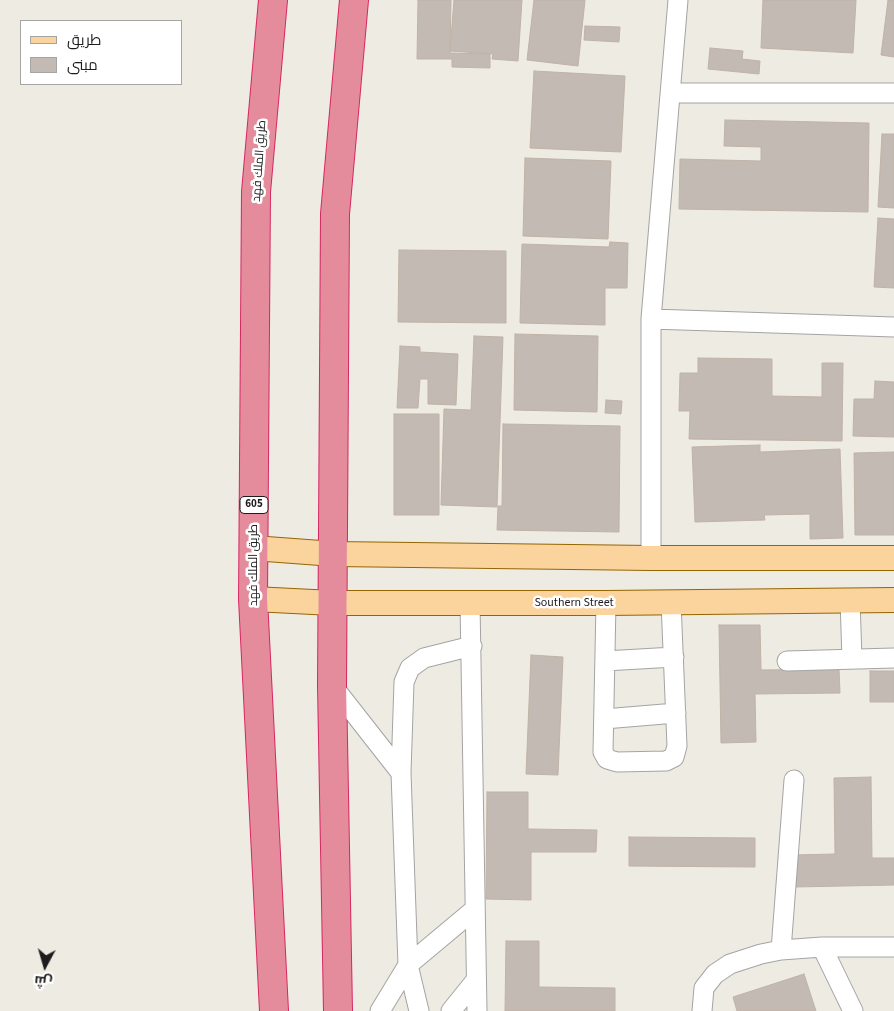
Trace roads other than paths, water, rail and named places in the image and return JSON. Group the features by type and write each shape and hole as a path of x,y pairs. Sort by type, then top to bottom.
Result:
{"highway":[{"name":"طريق الملك فهد","path":"273,0 256,192 253,599 274,1011"},
{"path":"338,1011 332,685 335,214 354,0"}],"main road":[{"path":"253,548 334,554 650,558 894,558"},
{"name":"Southern Street","path":"253,599 333,604 894,600"}],"street":[{"path":"650,558 651,319 678,0"},
{"path":"671,93 894,93"},
{"path":"651,319 894,327"},
{"path":"850,600 852,659"},
{"path":"606,603 603,752 607,758 617,762 666,761 674,757 678,746 671,602"},
{"path":"470,603 477,1011"},
{"path":"419,1011 408,965 401,772 404,682 410,668 424,658 472,646"},
{"path":"605,662 674,657"},
{"path":"787,660 894,658"},
{"path":"332,685 401,772"},
{"path":"604,719 676,713"},
{"path":"781,950 794,780"},
{"path":"380,1011 408,965 475,910"},
{"path":"822,947 853,1011"},
{"path":"702,1011 704,988 715,974 730,964 781,950 822,947 894,947"},
{"path":"451,1011 476,980"}]}
